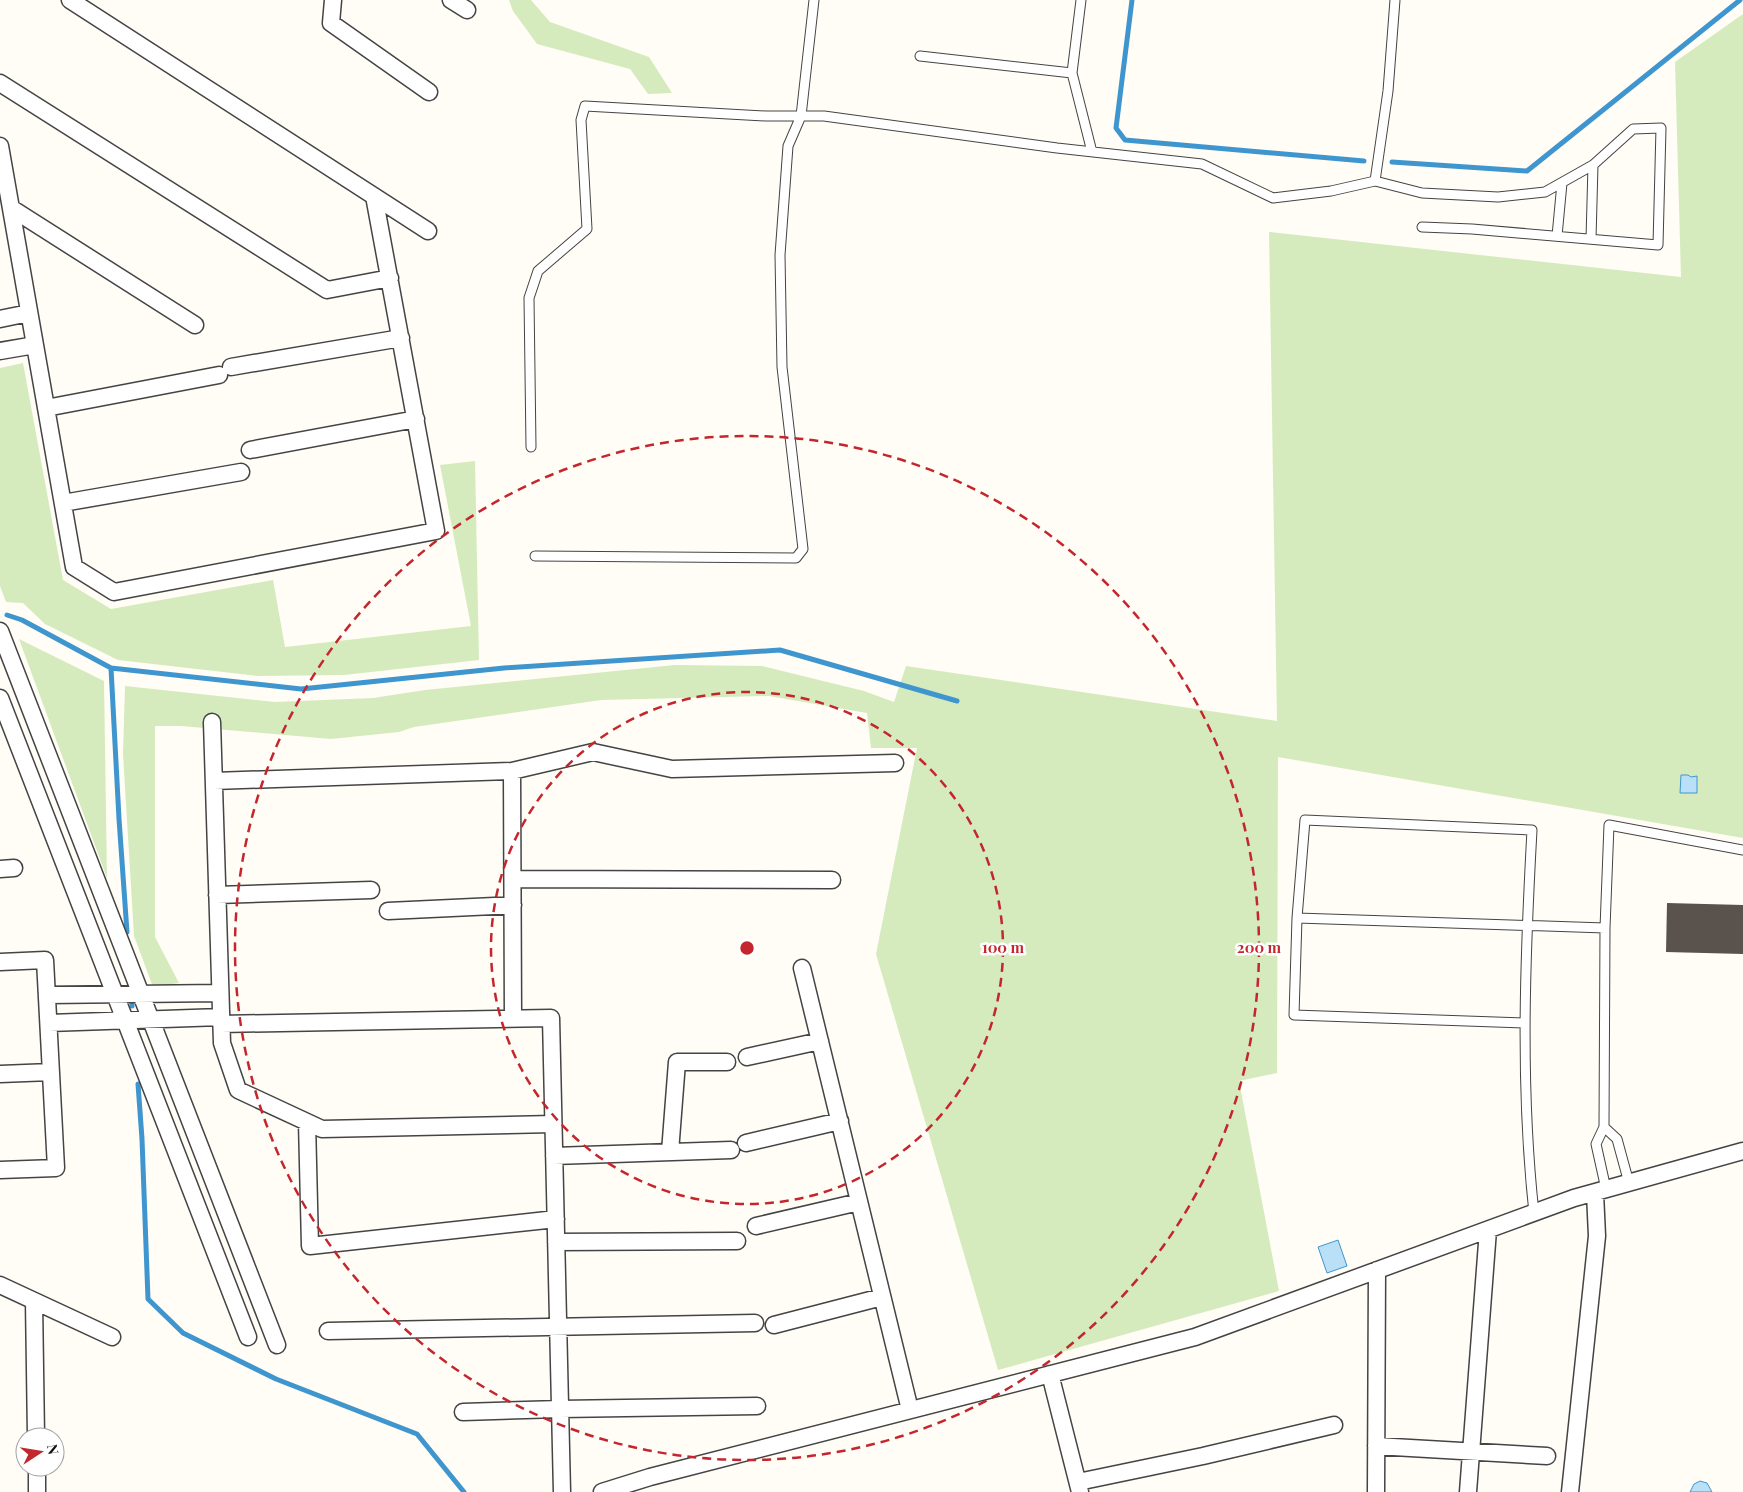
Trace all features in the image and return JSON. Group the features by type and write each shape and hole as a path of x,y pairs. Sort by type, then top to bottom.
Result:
{"street":[{"path":"70,0 428,231"},
{"path":"333,0 331,23 429,92"},
{"path":"451,0 467,10"},
{"path":"0,83 327,290 390,278"},
{"path":"0,146 74,567 114,592 436,531 374,196"},
{"path":"11,208 195,325"},
{"path":"0,319 29,313"},
{"path":"46,408 225,371 401,338"},
{"path":"0,351 35,345"},
{"path":"250,450 416,419"},
{"path":"63,503 240,472"},
{"path":"0,631 277,1345"},
{"path":"0,698 248,1337"},
{"path":"212,722 222,1043 238,1090 322,1129 553,1124"},
{"path":"214,781 512,771 593,752 672,769 895,763"},
{"path":"512,771 514,1018"},
{"path":"513,879 832,880"},
{"path":"218,895 371,890"},
{"path":"388,911 513,905"},
{"path":"0,962 45,960 56,1168 0,1170"},
{"path":"802,968 910,1410"},
{"path":"47,995 220,993"},
{"path":"49,1023 125,1020 551,1018 562,1492"},
{"path":"747,1057 820,1040"},
{"path":"670,1152 677,1062 727,1062"},
{"path":"0,1074 51,1072"},
{"path":"307,1122 310,1246 556,1219"},
{"path":"554,1156 670,1152 738,1146 840,1122"},
{"path":"602,1492 650,1477 1195,1337 1534,1213 1600,1191 1743,1151"},
{"path":"1570,1492 1600,1191"},
{"path":"756,1226 859,1202"},
{"path":"1468,1492 1488,1230"},
{"path":"556,1242 737,1240"},
{"path":"1376,1492 1377,1270"},
{"path":"0,1285 112,1337"},
{"path":"774,1325 882,1297"},
{"path":"34,1301 36,1427"},
{"path":"328,1331 755,1323"},
{"path":"1050,1374 1079,1487 1334,1425"},
{"path":"463,1412 757,1406"},
{"path":"1376,1446 1547,1456"},
{"path":"37,1477 37,1492"}],"lane":[{"path":"536,556 796,558 803,549 782,366 780,255 788,146 801,116 814,0"},
{"path":"1081,0 1072,73 1092,152"},
{"path":"1375,181 1388,91 1395,0"},
{"path":"920,56 1072,73"},
{"path":"531,447 529,298 538,271 587,230 581,120 585,106 766,116 824,116 1092,152 1202,164 1273,198 1331,191 1375,181 1422,193 1498,197 1545,192 1594,165 1633,130 1661,128 1658,245 1422,226"},
{"path":"1591,239 1594,165"},
{"path":"1557,236 1562,183"},
{"path":"1524,1023 1294,1015 1297,918 1305,820 1532,830 1524,1023 1530,1179 1534,1213"},
{"path":"1600,1191 1596,1144 1604,1127 1605,928 1609,825 1743,850"},
{"path":"1297,918 1605,928"},
{"path":"1604,1127 1617,1139 1629,1183"}],"green space":[{"path":"509,0 531,0 550,22 649,57 672,93 648,94 630,69 537,44 513,11"},
{"path":"1743,14 1743,838 1278,757 1277,1073 1239,1081 1279,1291 998,1370 876,954 917,748 871,748 867,713 769,696 601,700 414,727 399,732 331,739 181,726 155,726 155,937 179,983 153,987 134,936 123,754 125,686 275,702 373,698 425,690 675,665 762,666 864,691 894,702 906,666 1277,721 1269,232 1681,277 1675,62"},
{"path":"23,363 63,580 111,609 273,580 285,647 471,626 440,465 475,461 479,660 344,675 258,676 118,660 45,624 23,603 6,602 0,586 0,368"},
{"path":"19,639 104,681 107,878"}],"water":[{"path":"1681,775 1697,776 1697,793 1680,793"},
{"path":"1338,1240 1347,1266 1327,1273 1318,1247"},
{"path":"1700,1481 1707,1483 1712,1492 1690,1492 1694,1484"}],"building":[{"path":"1667,903 1743,905 1743,954 1666,952"}],"waterway":[{"path":"1132,0 1116,128 1125,140 1364,161"},
{"path":"1392,162 1527,171 1740,0"},
{"path":"7,615 22,620 111,668 127,932"},
{"path":"111,668 301,689 504,668 780,650 957,701"},
{"path":"138,1084 148,1299 183,1333 276,1379 417,1434 464,1492"}]}
